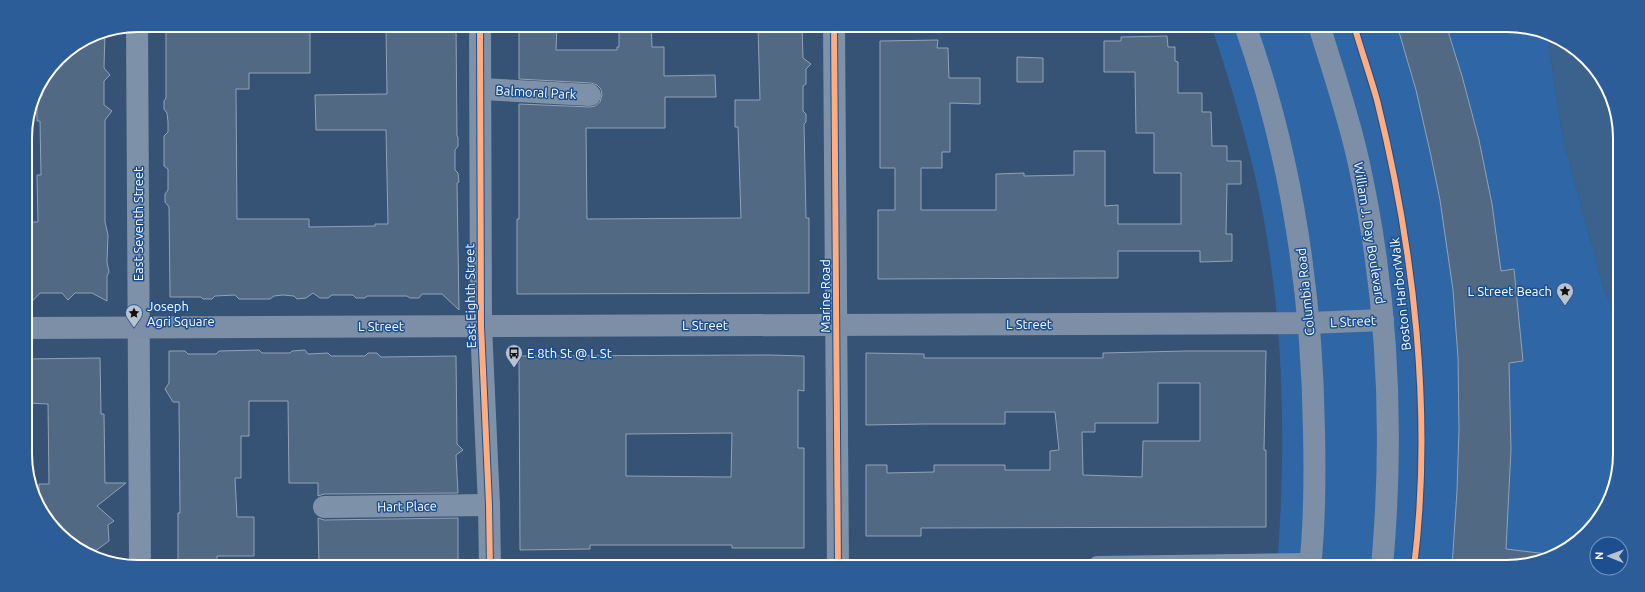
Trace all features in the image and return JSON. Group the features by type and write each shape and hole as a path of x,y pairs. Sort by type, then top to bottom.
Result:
{"main road":[{"name":"Columbia Road","path":"1247,32 1265,85 1286,170 1302,259 1312,362 1314,510 1310,560"},
{"name":"William J. Day Boulevard","path":"1321,32 1348,118 1359,165 1368,210 1383,320 1386,359 1389,454 1382,560"},
{"name":"L Street","path":"32,328 1309,323 1383,320"}],"street":[{"name":"East Seventh Street","path":"137,32 140,560"},
{"name":"East Eighth Street","path":"480,32 481,326 489,505 490,560"},
{"name":"Marine Road","path":"834,32 838,560"},
{"name":"Balmoral Park","path":"481,89 590,95"},
{"name":"Hart Place","path":"324,508 489,505"}],"shaded area":[{"path":"1213,32 1514,32 1528,34 1549,41 1563,138 1601,279 1613,313 1613,454 1611,475 1602,501 1595,513 1582,529 1572,538 1548,552 1528,558 1514,560 1277,560 1282,469 1282,420 1281,370 1272,272 1265,224 1255,176 1235,100"},
{"path":"1549,41 1577,58 1595,79 1602,91 1609,110 1613,138 1613,313 1601,279 1563,138"}],"building":[{"path":"166,32 310,32 310,73 249,73 249,89 236,89 237,219 309,219 309,227 375,226 375,224 388,224 386,130 316,130 315,95 387,94 386,32 456,32 458,146 455,150 455,170 458,173 459,182 457,183 459,310 442,294 422,294 419,298 410,298 407,296 367,296 365,298 356,298 353,295 332,295 328,298 320,298 313,293 306,298 297,299 294,296 283,295 274,296 270,299 239,299 235,295 215,296 212,299 203,299 201,297 170,297 169,207 165,202 165,194 168,190 168,169 164,166 164,136 168,132 167,113 164,109 164,101 166,98"},
{"path":"519,32 557,32 556,50 617,50 617,47 619,47 619,32 651,32 652,47 664,47 664,76 715,75 716,97 665,97 665,128 586,128 587,219 741,218 738,127 735,127 735,100 760,100 758,32 802,32 803,58 811,64 806,69 806,84 803,86 803,111 806,114 806,122 804,124 806,218 809,218 809,293 517,294 517,219 519,219 519,104 590,107 595,106 600,102 602,95 601,89 597,85 591,83 519,79"},
{"path":"1399,32 1448,32 1462,76 1479,140 1492,204 1501,271 1514,269 1523,361 1509,363 1511,450 1506,549 1543,553 1528,558 1514,560 1452,560 1459,430 1458,358 1453,290 1440,200 1416,90"},
{"path":"1167,36 1168,47 1175,47 1175,61 1178,62 1178,93 1202,93 1202,112 1211,112 1212,146 1227,146 1227,161 1241,161 1241,184 1227,184 1226,234 1232,234 1232,261 1200,262 1200,251 1118,251 1118,278 878,279 878,210 895,210 895,168 880,168 880,41 938,40 937,48 948,48 949,78 980,78 980,104 950,103 950,152 942,152 942,168 921,168 921,210 996,210 996,174 1024,173 1024,176 1074,175 1074,151 1105,151 1105,206 1118,205 1118,224 1181,224 1181,173 1154,173 1154,133 1136,133 1135,72 1104,72 1104,41 1121,41 1121,37"},
{"path":"105,38 104,68 110,75 104,81 104,105 112,111 105,120 105,222 108,235 107,262 109,272 107,276 107,301 92,293 75,293 68,300 62,293 40,293 32,302 32,222 38,222 37,175 41,175 40,121 37,121 37,107 40,97 42,96 43,91 54,73 68,58 85,46"},
{"path":"1017,57 1043,58 1043,82 1017,82"},
{"path":"259,350 262,353 290,353 292,351 305,350 308,354 328,353 331,356 365,356 368,353 377,353 381,357 456,356 457,444 463,450 456,455 458,493 324,494 318,496 318,483 289,483 288,401 249,401 249,436 241,436 241,478 235,478 237,517 254,517 254,556 217,556 217,560 178,560 178,513 180,513 179,402 173,402 165,389 169,383 169,351 185,351 188,354 216,354 219,351"},
{"path":"1266,351 1264,450 1266,450 1266,527 921,528 921,536 866,536 866,465 887,465 887,473 934,472 934,465 1005,465 1005,470 1050,470 1050,451 1059,450 1055,412 1005,412 1005,424 866,425 866,353 924,354 924,358 1103,358 1103,353","holes":["1158,383 1200,383 1200,441 1143,441 1142,477 1083,475 1082,432 1095,432 1095,423 1158,423"]},
{"path":"519,356 804,356 804,391 798,390 798,448 804,448 804,548 732,548 732,545 590,545 590,549 520,550","holes":["732,433 731,477 626,476 626,434"]},
{"path":"100,358 101,414 104,414 105,483 126,483 97,506 114,521 108,525 109,541 96,551 79,542 58,524 43,501 39,491 39,484 49,484 48,404 32,403 32,359"},
{"path":"318,518 324,520 458,518 458,560 319,560"}],"cycle path":[{"path":"480,32 481,326 489,505 490,560"},
{"path":"834,32 838,560"},
{"name":"Boston HarborWalk","path":"1356,32 1377,100 1390,157 1410,273 1420,391 1421,450 1419,509 1415,560"}],"place":[{"name":"L Street Beach","path":"1565,306"},
{"name":"Joseph Agri Square","path":"134,328"},
{"name":"E 8th St @ L St","path":"514,368"}]}
